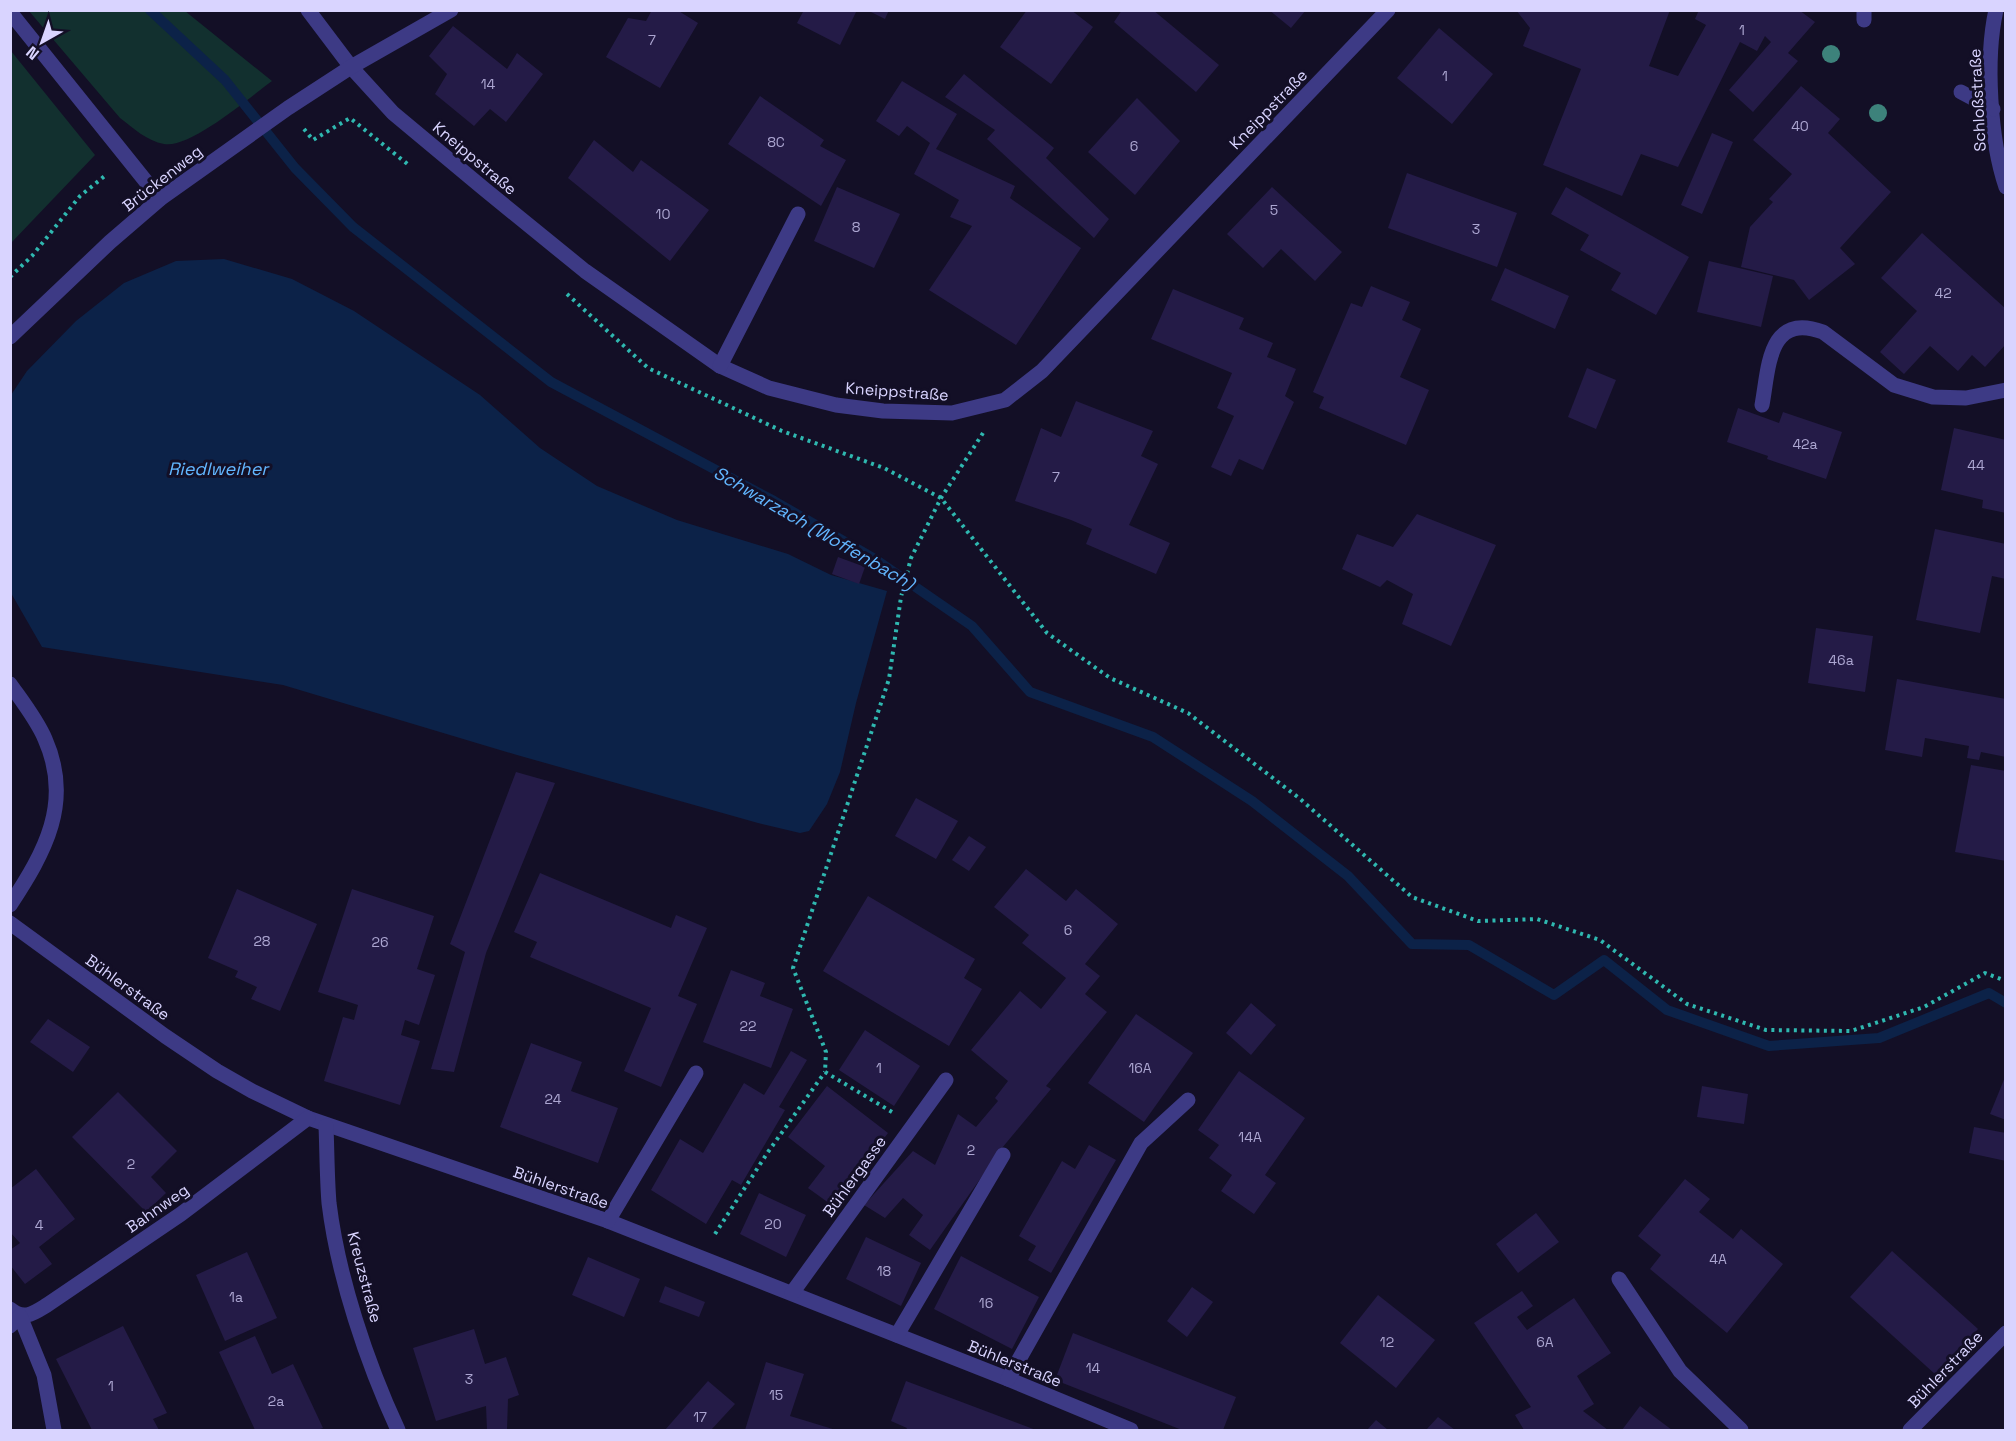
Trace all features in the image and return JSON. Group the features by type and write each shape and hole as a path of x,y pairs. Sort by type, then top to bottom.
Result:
{"street":[{"name":"Kneippstraße","path":"308,10 351,68 393,113 585,271 720,366 770,388 836,405 883,411 952,413 1005,400 1042,371 1388,10"},
{"name":"Brückenweg","path":"10,337 110,242 160,199 207,164 351,68 451,10"},
{"name":"Schloßstraße","path":"1996,10 1990,63 1995,141 2006,187"},
{"path":"10,12 160,199"},
{"path":"1960,92 1993,109"},
{"path":"720,366 798,214"},
{"path":"1762,405 1773,349 1782,334 1793,328 1810,328 1823,332 1894,385 1933,397 1966,399 2006,390"},
{"path":"10,684 45,738 55,770 57,790 57,805 43,848 10,905"},
{"name":"Bühlerstraße","path":"10,923 217,1071 308,1118 608,1221 1008,1379 1131,1431"},
{"path":"608,1221 696,1072"},
{"name":"Bühlergasse","path":"792,1293 946,1080"},
{"path":"1008,1379 1141,1143 1188,1100"},
{"name":"Bahnweg","path":"54,1431 44,1375 14,1317 32,1314 47,1305 181,1214 308,1118"},
{"name":"Kreuzstraße","path":"326,1126 330,1204 340,1260 367,1351 398,1431"},
{"path":"897,1335 1003,1155"},
{"path":"1619,1279 1680,1371 1741,1431"},
{"name":"Bühlerstraße","path":"1910,1431 2006,1333"}],"path":[{"path":"288,108 313,140 350,118 415,170"},
{"path":"10,277 32,256 80,196 128,158"},
{"path":"562,290 648,368 782,431 885,468 941,498 1047,633 1110,678 1188,713 1299,798 1412,897 1478,921 1538,918 1600,940 1687,1004 1766,1030 1851,1032 1924,1007 1985,973 2006,981"},
{"path":"700,1257 768,1152 825,1071 826,1052 793,968 889,679 901,597 911,558 941,498 1005,400"},
{"path":"825,1071 913,1125"}],"green space":[{"path":"29,11 185,11 272,81 220,120 189,139 164,144 140,134 120,118"},
{"path":"11,51 95,155 10,243"}],"water":[{"name":"Riedlweiher","path":"224,259 292,279 354,311 480,395 540,448 597,486 677,520 788,554 831,575 887,591 856,703 840,772 827,804 809,831 800,833 758,823 517,755 283,685 42,647 11,593 11,395 27,371 76,321 124,283 176,261"}],"building":[{"path":"652,10 677,10 698,23 660,88 606,57 628,18 646,21"},
{"path":"804,10 857,10 840,45 797,23"},
{"path":"867,10 889,10 885,19"},
{"path":"1027,10 1071,10 1093,27 1051,84 1000,47"},
{"path":"1122,10 1153,10 1219,65 1196,92 1114,22"},
{"path":"1269,10 1306,10 1291,28"},
{"path":"1516,10 1670,10 1649,66 1678,76 1706,25 1695,19 1699,10 1799,10 1815,22 1788,53 1798,61 1753,112 1729,90 1771,42 1765,36 1757,51 1740,42 1678,167 1641,154 1622,196 1543,165 1581,69 1523,46 1530,28"},
{"path":"453,26 507,69 517,53 543,74 506,122 490,109 474,126 435,94 447,74 429,56"},
{"path":"1439,28 1493,74 1452,124 1397,78"},
{"path":"964,74 1054,148 1046,158 1109,219 1094,238 987,139 995,130 945,97"},
{"path":"902,81 957,114 936,149 1015,186 1010,198 1081,248 1016,345 929,290 972,226 950,217 959,200 914,174 930,143 907,126 899,136 876,121"},
{"path":"1801,86 1840,119 1828,133 1891,192 1840,248 1855,264 1809,300 1794,280 1741,267 1750,227 1773,202 1769,199 1792,174 1753,140"},
{"path":"760,96 824,140 820,146 846,160 821,206 728,144"},
{"path":"1137,98 1180,141 1135,195 1088,152"},
{"path":"1712,133 1733,142 1702,214 1681,205"},
{"path":"594,140 633,172 641,160 709,210 670,261 568,178"},
{"path":"1407,173 1517,213 1497,267 1388,228"},
{"path":"837,187 900,214 874,268 814,241"},
{"path":"1272,187 1342,252 1315,281 1281,249 1263,268 1227,234"},
{"path":"1566,187 1689,257 1656,315 1611,290 1621,273 1580,250 1589,235 1551,214"},
{"path":"1922,233 2006,309 2006,344 1985,367 1972,355 1958,371 1930,346 1904,374 1880,352 1917,311 1881,278"},
{"path":"1709,261 1773,276 1761,327 1697,312"},
{"path":"1505,268 1569,296 1555,329 1491,300"},
{"path":"1371,286 1410,302 1402,320 1421,329 1400,377 1429,390 1406,445 1319,408 1324,397 1313,392 1351,303 1362,307"},
{"path":"1173,289 1244,318 1239,329 1273,343 1267,357 1296,369 1285,396 1294,402 1263,470 1239,459 1231,476 1211,467 1234,416 1217,408 1232,373 1151,339"},
{"path":"1587,368 1616,380 1596,429 1568,417"},
{"path":"1076,401 1153,431 1141,456 1158,464 1129,525 1170,543 1156,574 1086,544 1092,529 1015,501 1041,428 1061,437"},
{"path":"1738,408 1779,423 1783,412 1842,432 1826,479 1767,459 1768,456 1727,442"},
{"path":"1954,428 2006,440 2006,513 1982,508 1983,500 1941,490"},
{"path":"1417,514 1496,545 1451,646 1402,624 1413,594 1387,580 1380,587 1342,569 1357,534 1393,547"},
{"path":"1935,529 2006,544 2006,579 1992,576 1980,633 1916,620"},
{"path":"838,557 865,567 859,584 832,574"},
{"path":"1816,628 1873,636 1865,692 1808,683"},
{"path":"1897,679 2006,699 2006,757 1981,752 1979,760 1967,758 1969,746 1925,738 1922,757 1885,750"},
{"path":"1971,765 2006,771 2006,861 1955,852"},
{"path":"516,772 555,783 486,953 454,1072 431,1069 465,952 450,944"},
{"path":"916,798 958,821 936,859 895,836"},
{"path":"969,836 986,847 969,871 952,860"},
{"path":"1026,869 1066,901 1076,889 1118,924 1085,964 1100,976 1085,994 1107,1012 1046,1086 1051,1089 1002,1148 930,1250 909,1235 923,1215 903,1198 885,1218 864,1205 913,1151 935,1165 958,1114 976,1127 998,1101 995,1098 1008,1081 971,1050 1020,991 1041,1009 1066,978 1022,943 1029,935 994,907"},
{"path":"540,873 671,928 676,915 707,928 678,996 697,1004 661,1087 624,1071 651,1008 530,957 537,942 514,932"},
{"path":"237,889 317,924 280,1011 251,999 257,987 235,977 238,971 208,958"},
{"path":"352,889 434,916 417,969 435,975 419,1025 405,1020 401,1035 420,1041 400,1105 324,1081 343,1017 354,1020 358,1005 318,992"},
{"path":"868,896 975,959 964,978 982,989 949,1046 823,971"},
{"path":"731,970 765,983 760,996 793,1009 771,1068 703,1042"},
{"path":"1251,1003 1276,1025 1251,1055 1226,1033"},
{"path":"1136,1014 1193,1053 1144,1122 1088,1083"},
{"path":"48,1019 90,1047 73,1072 30,1042"},
{"path":"865,1030 920,1066 894,1106 839,1070"},
{"path":"531,1043 582,1062 571,1091 618,1108 598,1163 500,1127"},
{"path":"791,1051 807,1060 779,1107 785,1110 741,1185 732,1180 706,1224 651,1190 680,1139 703,1153 744,1083 764,1095"},
{"path":"1239,1071 1305,1118 1265,1175 1276,1183 1254,1214 1221,1191 1232,1175 1209,1158 1219,1145 1198,1130"},
{"path":"2006,1077 2006,1120 1990,1114"},
{"path":"827,1086 888,1133 833,1206 808,1188 825,1166 788,1137"},
{"path":"1702,1086 1748,1094 1744,1124 1697,1117"},
{"path":"118,1092 177,1151 151,1177 166,1193 146,1212 72,1137"},
{"path":"1974,1127 2006,1133 2006,1161 1969,1153"},
{"path":"1089,1145 1116,1160 1051,1273 1028,1260 1036,1246 1019,1236 1062,1161 1075,1169"},
{"path":"36,1169 75,1219 39,1247 52,1264 25,1284 10,1265 10,1250 20,1243 10,1232 10,1189"},
{"path":"1685,1179 1710,1199 1699,1212 1733,1239 1741,1229 1783,1264 1727,1333 1650,1269 1661,1255 1638,1236"},
{"path":"759,1193 806,1215 786,1257 740,1234"},
{"path":"1536,1213 1559,1242 1518,1273 1496,1244"},
{"path":"866,1237 921,1263 901,1306 846,1279"},
{"path":"1892,1251 1978,1329 1936,1375 1850,1297"},
{"path":"247,1252 277,1318 225,1341 196,1275"},
{"path":"961,1256 1039,1297 1012,1349 934,1309"},
{"path":"588,1257 640,1279 624,1317 572,1295"},
{"path":"665,1286 705,1302 699,1317 659,1302"},
{"path":"1192,1287 1213,1302 1187,1337 1167,1321"},
{"path":"1522,1291 1533,1306 1517,1317 1527,1330 1574,1298 1611,1353 1577,1376 1594,1404 1583,1411 1608,1430 1524,1430 1515,1415 1531,1407 1474,1323"},
{"path":"1378,1295 1435,1340 1396,1388 1340,1343"},
{"path":"123,1326 167,1413 153,1419 159,1430 92,1430 56,1359"},
{"path":"474,1329 485,1364 506,1357 519,1395 508,1399 507,1430 487,1430 486,1406 436,1421 413,1348"},
{"path":"1073,1333 1236,1397 1223,1430 1182,1430 1055,1380"},
{"path":"255,1336 272,1374 293,1364 323,1428 317,1430 255,1430 219,1352"},
{"path":"766,1362 804,1374 790,1416 836,1430 745,1430"},
{"path":"708,1381 735,1404 711,1430 665,1430"},
{"path":"906,1381 1036,1430 906,1430 907,1428 891,1421"},
{"path":"1640,1406 1672,1430 1622,1430"},
{"path":"1438,1417 1455,1430 1426,1430"},
{"path":"1376,1420 1388,1430 1367,1430"}],"waterway":[{"name":"Schwarzach (Woffenbach)","path":"150,10 225,80 295,168 353,227 551,382 774,501 875,559 972,626 1030,692 1153,737 1252,801 1348,876 1412,944 1469,945 1554,995 1604,960 1667,1010 1769,1046 1879,1038 1989,993 2006,1003"}]}
